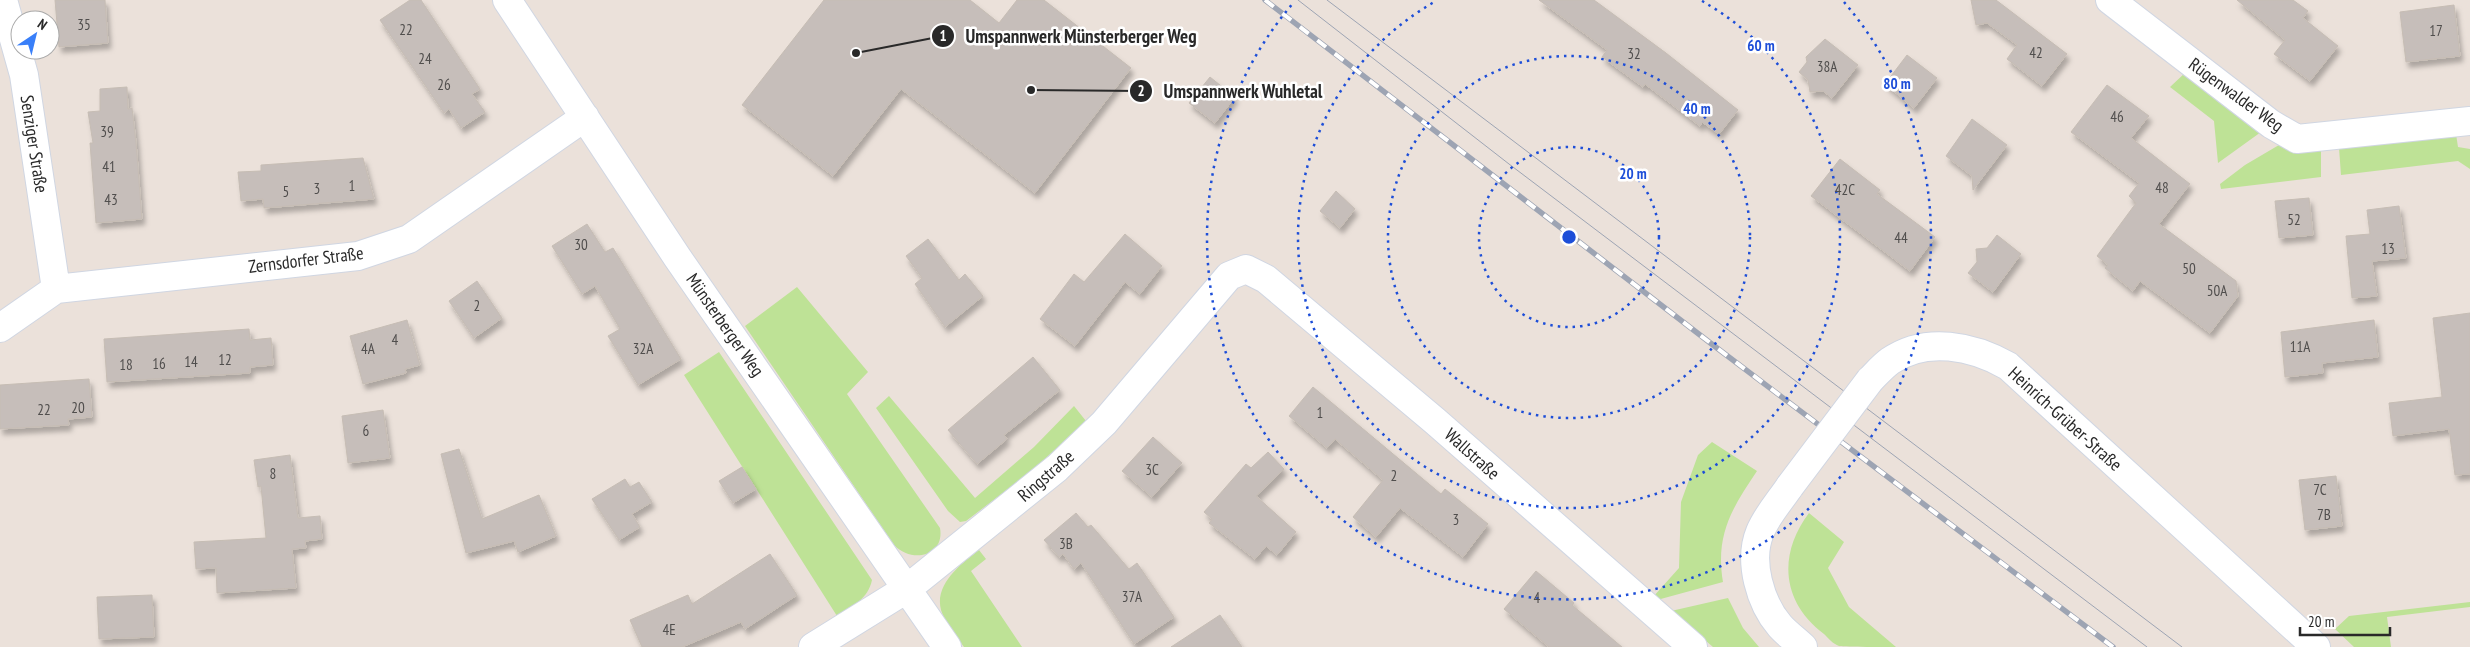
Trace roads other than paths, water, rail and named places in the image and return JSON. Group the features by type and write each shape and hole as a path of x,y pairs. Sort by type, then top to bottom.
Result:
{"street":[{"name":"Senziger Straße","path":"3,0 24,75 56,289"},
{"name":"Münsterberger Weg","path":"507,0 677,257 908,588 947,647"},
{"name":"Rügenwalder Weg","path":"2110,0 2271,124 2297,139 2470,121"},
{"name":"Zernsdorfer Straße","path":"0,328 56,289 358,256 409,239 585,117"},
{"name":"Ringstraße","path":"813,647 908,588 1057,468 1104,423 1229,276 1246,269"},
{"name":"Wallstraße","path":"1246,269 1266,279 1397,389 1693,647"},
{"name":"Heinrich-Grüber-Straße","path":"1803,647 1780,626 1762,595 1756,563 1760,534 1790,486 1870,380 1890,361 1918,348 1937,346 1977,352 2002,363 2032,387 2316,647"}],"tram line":[{"path":"1298,0 1509,164 2147,647"},
{"path":"1327,0 2182,647"}],"railway":[{"path":"1265,0 1713,345 2113,647"}],"place":[{"name":"Umspannwerk Münsterberger Weg","path":"856,53"},
{"name":"Umspannwerk Wuhletal","path":"1031,90"}]}
